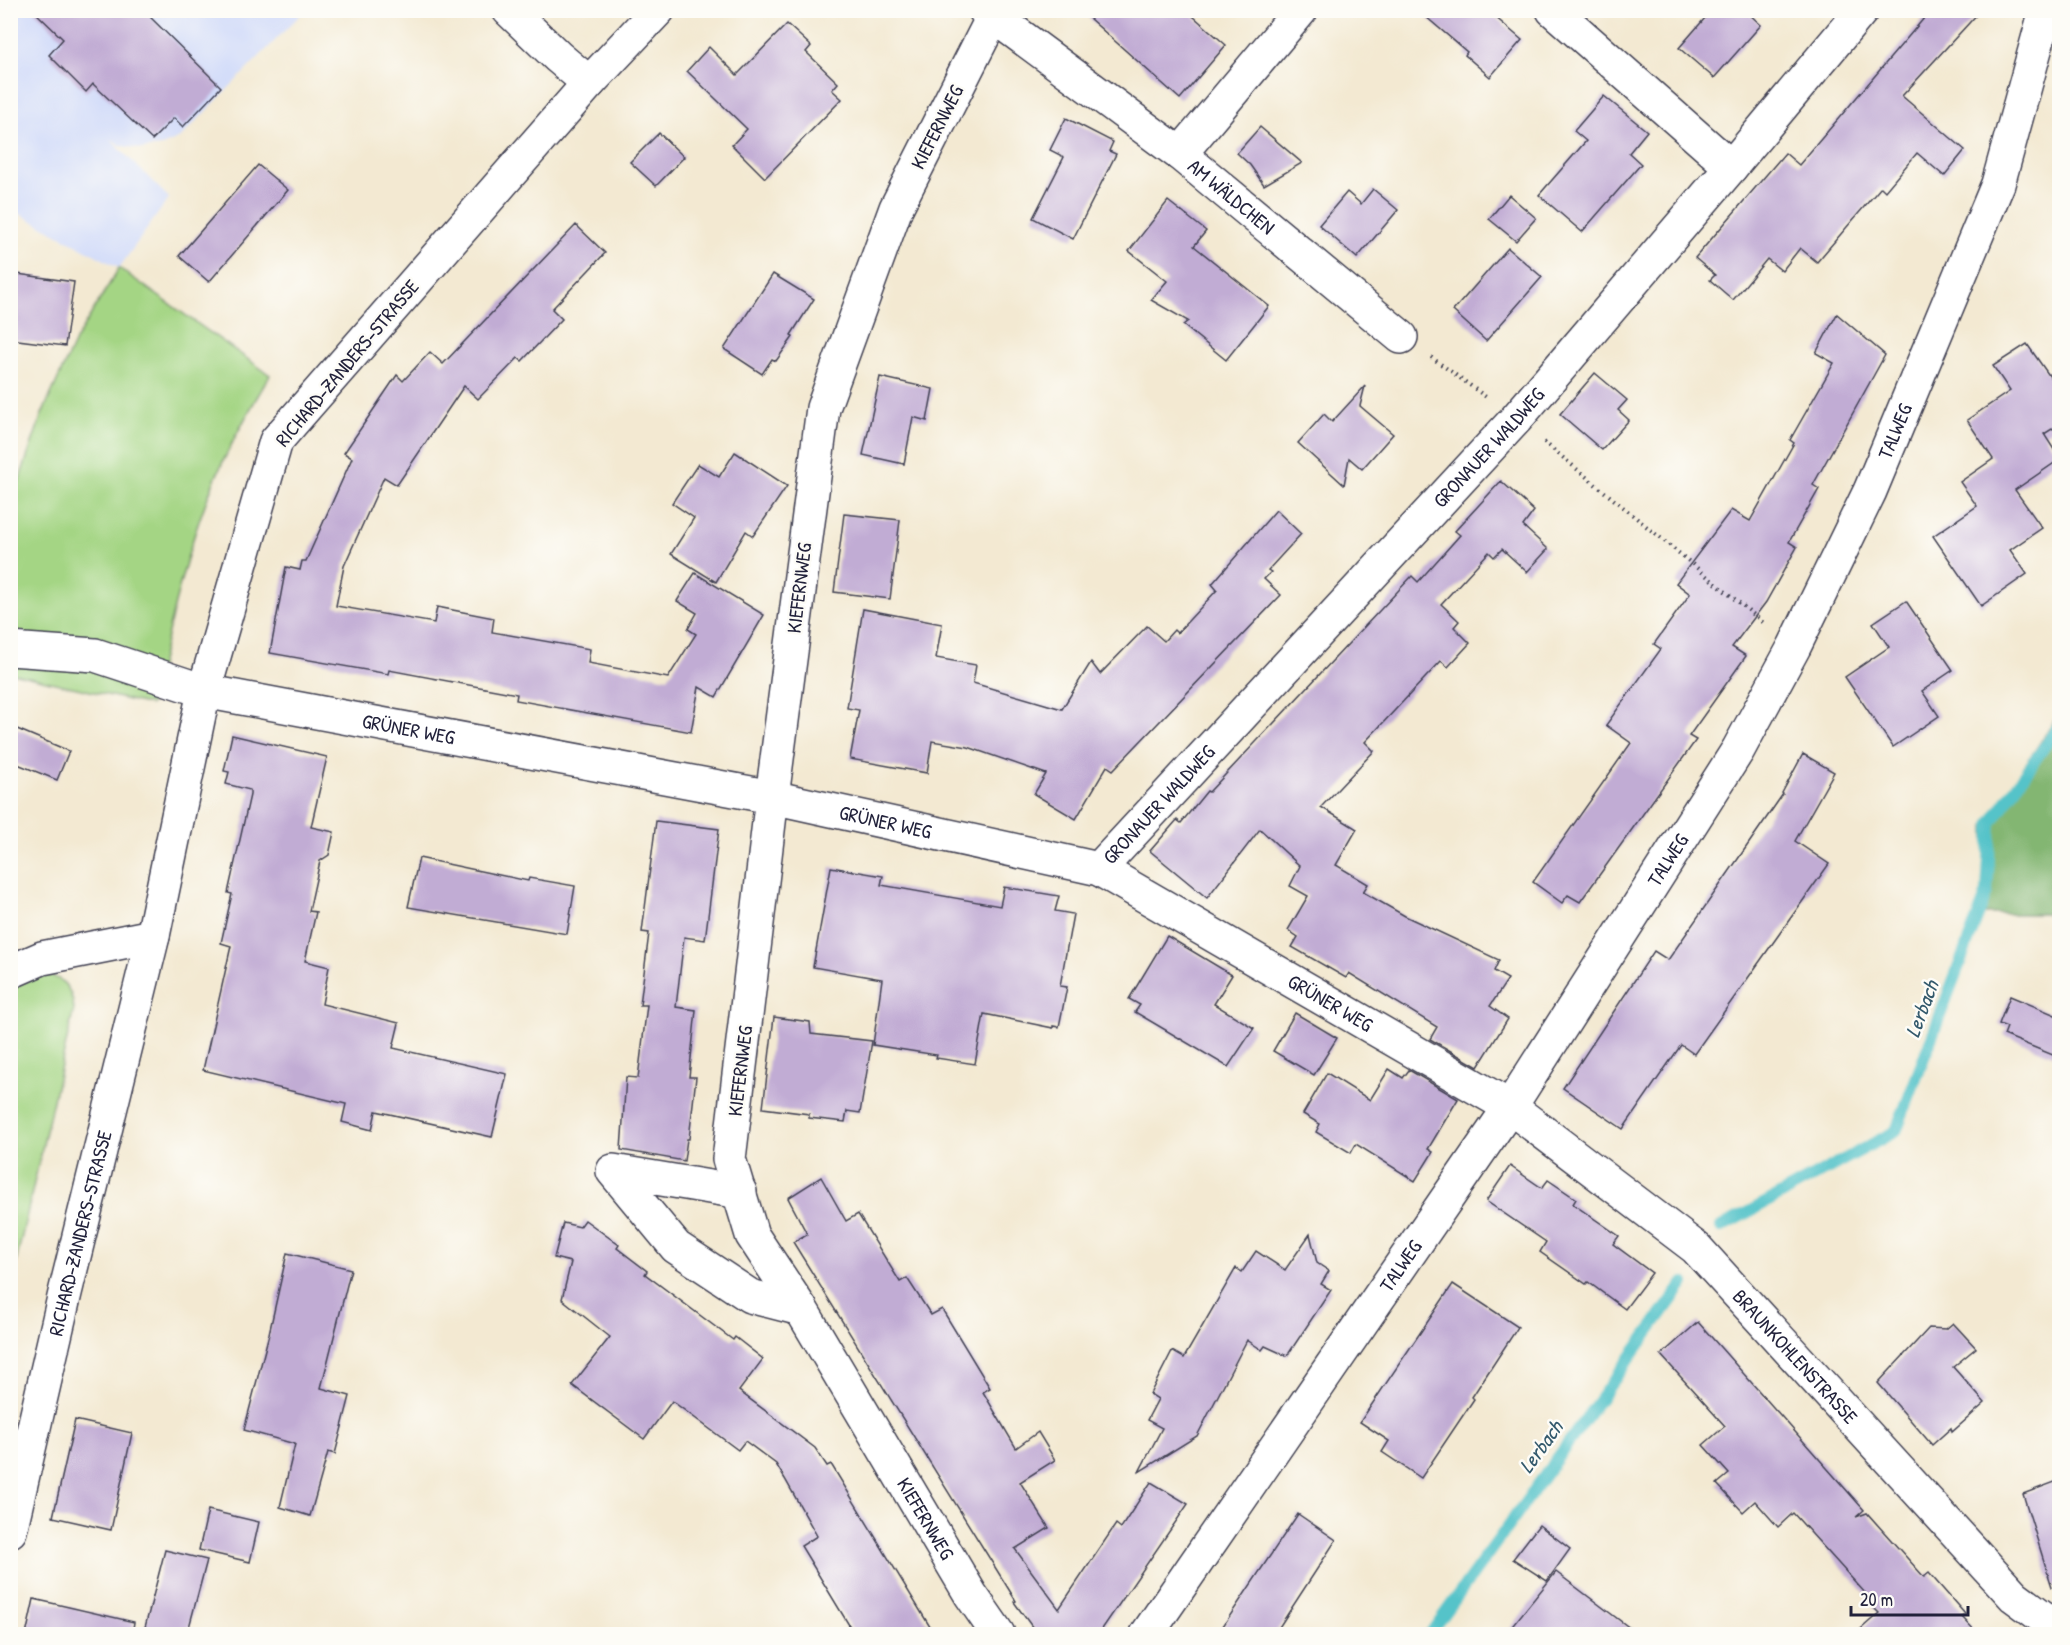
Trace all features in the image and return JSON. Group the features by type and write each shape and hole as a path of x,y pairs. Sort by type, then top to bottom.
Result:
{"street":[{"path":"509,10 589,83"},
{"name":"RICHARD-ZANDERS-STRASSE","path":"10,1531 65,1293 153,936 204,691 276,441 589,83 658,10"},
{"name":"AM WÄLDCHEN","path":"1301,10 1180,154 1401,337"},
{"path":"1553,10 1731,167"},
{"name":"GRONAUER WALDWEG","path":"1099,869 1516,419 1862,10"},
{"name":"TALWEG","path":"1148,1635 1510,1107 1738,750 1794,647 1870,491 1998,184 2046,10"},
{"name":"KIEFERNWEG","path":"998,1635 971,1595 801,1309 752,1235 729,1159 772,797 823,408 896,208 989,14 1180,154"},
{"name":"GRÜNER WEG","path":"10,649 95,655 204,691 772,797 1099,869 1510,1107"},
{"path":"10,972 42,958 153,936"},
{"name":"BRAUNKOHLENSTRASSE","path":"1510,1107 1696,1248 2014,1596 2060,1629"},
{"path":"740,1192 613,1171 676,1247 750,1296 801,1309"}],"path":[{"path":"1401,337 1516,419 1794,647"}],"shaded area":[{"path":"10,11 304,11 180,138 162,146 142,149 122,146 109,138 169,198 119,268 11,209"}],"green space":[{"path":"119,268 270,375 231,445 201,515 177,596 151,705 11,673 11,504 42,414 76,339"},
{"path":"2059,714 2059,914 1981,914 1993,882 1985,852 1985,826"},
{"path":"42,975 56,978 65,984 69,989 74,1009 11,1284 11,989"}],"building":[{"path":"33,10 143,10 221,87 183,127 174,118 152,140 93,84 86,92 49,55 63,39"},
{"path":"1080,10 1186,10 1226,45 1180,99"},
{"path":"1418,10 1487,10 1522,40 1490,77 1465,55 1467,52"},
{"path":"1712,10 1745,10 1761,25 1714,78 1679,48"},
{"path":"1931,10 1981,10 1902,96 1965,150 1944,176 1917,153 1885,191 1881,187 1817,262 1800,248 1782,271 1767,259 1733,300 1710,280 1715,275 1695,258 1785,153 1799,165"},
{"path":"787,24 811,46 806,52 838,83 832,90 842,99 765,178 732,145 747,129 687,71 709,47 737,75"},
{"path":"1604,96 1647,131 1629,153 1641,164 1582,232 1539,195 1586,141 1574,131"},
{"path":"1066,118 1113,142 1109,151 1116,154 1073,239 1033,218 1064,157 1050,150"},
{"path":"1260,127 1302,163 1264,185 1250,165 1237,153"},
{"path":"659,133 684,157 656,186 630,162"},
{"path":"258,165 288,190 209,282 179,256"},
{"path":"1373,189 1398,210 1357,258 1319,225 1347,192 1361,204"},
{"path":"1509,195 1536,218 1516,241 1489,219"},
{"path":"1168,201 1206,231 1194,246 1269,306 1226,360 1183,325 1188,321 1151,300 1167,281 1129,251"},
{"path":"576,225 605,253 552,309 562,319 522,361 518,358 478,399 464,386 397,485 384,477 344,566 336,606 434,623 437,607 494,618 492,632 590,649 588,663 668,678 696,634 688,629 697,613 677,601 695,573 764,615 716,697 699,687 691,732 516,700 517,694 389,670 388,674 270,653 286,567 300,570 302,561 306,561 352,458 344,453 397,375 403,381 430,352 443,364"},
{"path":"1508,248 1542,277 1486,341 1453,311"},
{"path":"10,273 74,282 65,346 10,339"},
{"path":"773,274 814,299 791,335 793,337 776,361 772,359 762,374 724,349"},
{"path":"1837,314 1885,355 1813,485 1819,489 1789,542 1797,547 1766,602 1732,647 1746,656 1689,736 1696,740 1580,902 1568,895 1562,903 1533,882 1631,743 1606,725 1661,649 1654,644 1690,594 1676,583 1731,510 1750,521 1794,443 1790,440 1834,363 1816,353"},
{"path":"2027,344 2060,391 2060,424 2044,434 2060,459 2015,490 2042,528 2010,550 2027,574 1981,606 1933,536 1977,506 1960,482 1993,459 1967,420 2010,391 1993,366"},
{"path":"1595,373 1627,400 1618,410 1629,420 1602,450 1560,414"},
{"path":"880,377 933,389 927,421 913,417 904,464 863,455"},
{"path":"1365,386 1360,406 1393,434 1362,469 1349,458 1344,485 1298,443 1324,414 1332,422"},
{"path":"735,452 787,486 753,536 746,531 716,582 671,554 694,518 672,503 698,464 719,477"},
{"path":"1501,481 1534,511 1523,526 1548,549 1527,572 1502,549 1494,557 1489,552 1441,604 1459,621 1454,627 1470,643 1448,667 1441,661 1365,742 1374,751 1321,807 1357,829 1336,865 1368,884 1363,892 1405,916 1499,960 1494,971 1508,979 1490,1006 1508,1019 1478,1067 1430,1039 1437,1027 1349,973 1346,978 1292,947 1298,937 1288,930 1308,896 1290,886 1300,866 1260,829 1207,898 1150,851 1177,820 1181,823 1207,791 1209,792 1412,576 1418,582 1460,535 1455,531"},
{"path":"1276,510 1301,534 1268,570 1271,572 1264,579 1281,595 1113,770 1107,766 1076,819 1034,794 1046,774 968,747 932,741 927,773 850,759 859,710 847,708 863,609 942,624 936,658 976,665 973,683 1062,709 1091,662 1100,674 1147,626 1164,641 1174,630 1177,633 1217,590 1212,584"},
{"path":"844,514 900,520 890,599 834,592"},
{"path":"1906,601 1953,670 1922,691 1939,716 1893,747 1845,677 1889,647 1873,623"},
{"path":"10,726 69,751 57,780 10,761"},
{"path":"232,735 327,757 311,827 334,832 329,855 320,861 309,911 316,912 305,961 329,967 322,1004 399,1023 393,1048 507,1074 492,1137 376,1111 372,1130 342,1122 346,1104 203,1070 231,946 221,943 232,894 228,893 250,795 250,790 226,784 229,772 224,771"},
{"path":"1803,754 1834,772 1795,841 1829,864 1694,1054 1681,1045 1623,1129 1563,1088 1654,951 1668,960 1783,794"},
{"path":"656,821 719,829 705,940 684,937 676,1007 696,1010 689,1077 696,1077 689,1139 687,1139 684,1161 621,1150 626,1077 638,1078 647,1005 640,1005 649,933 642,932"},
{"path":"419,858 528,881 529,878 575,886 567,934 408,907"},
{"path":"831,867 883,876 881,885 1000,906 1004,887 1059,896 1055,911 1073,914 1060,986 1067,987 1059,1027 1053,1026 1053,1028 984,1014 975,1064 936,1058 937,1055 873,1045 882,979 813,967"},
{"path":"1167,936 1232,975 1214,1004 1254,1028 1228,1067 1135,1012 1140,1005 1129,999"},
{"path":"2010,996 2060,1017 2060,1058 2004,1035 2007,1027 1999,1024"},
{"path":"1295,1013 1337,1038 1314,1075 1273,1051"},
{"path":"774,1017 810,1022 811,1034 872,1041 860,1113 847,1111 845,1122 809,1118 809,1114 763,1108"},
{"path":"1389,1069 1403,1078 1409,1070 1458,1099 1428,1149 1433,1152 1415,1181 1356,1144 1351,1153 1316,1132 1320,1124 1303,1114 1327,1073 1370,1100"},
{"path":"1510,1166 1542,1188 1548,1180 1576,1199 1573,1204 1619,1236 1613,1244 1652,1273 1625,1309 1588,1282 1586,1284 1540,1252 1546,1242 1486,1201"},
{"path":"821,1177 846,1221 858,1214 900,1282 907,1278 931,1315 942,1309 990,1388 983,1392 1016,1448 1038,1432 1055,1460 1020,1482 1049,1528 1015,1549 1059,1609 1116,1524 1121,1528 1151,1482 1188,1504 1098,1635 1038,1635 1014,1602 1016,1601 793,1242 807,1234 788,1198"},
{"path":"585,1220 619,1245 617,1248 647,1271 645,1274 733,1340 735,1337 763,1359 739,1391 815,1448 827,1466 831,1464 935,1635 855,1635 801,1546 817,1536 785,1479 776,1464 745,1441 738,1450 672,1401 644,1439 572,1385 610,1337 562,1299 571,1262 554,1258 563,1223 580,1227"},
{"path":"1310,1234 1317,1263 1329,1271 1321,1284 1331,1290 1287,1356 1265,1346 1262,1350 1247,1340 1197,1436 1139,1472 1162,1428 1147,1420 1158,1399 1150,1394 1172,1351 1184,1358 1236,1268 1242,1272 1256,1251 1285,1270"},
{"path":"287,1253 351,1269 321,1388 350,1396 335,1454 328,1452 310,1516 280,1507 295,1444 244,1430"},
{"path":"1453,1284 1518,1327 1472,1397 1474,1399 1421,1478 1382,1452 1389,1441 1360,1422"},
{"path":"1698,1322 1864,1510 1856,1517 1867,1513 1924,1577 1929,1573 1965,1614 1962,1617 1979,1635 1854,1635 1879,1613 1873,1607 1876,1605 1793,1513 1778,1527 1755,1501 1743,1512 1717,1484 1729,1474 1703,1445 1725,1426 1661,1355"},
{"path":"1953,1323 1976,1348 1953,1367 1985,1403 1952,1432 1951,1428 1932,1445 1878,1383 1929,1328 1946,1329"},
{"path":"75,1420 132,1433 111,1530 53,1517"},
{"path":"2060,1480 2060,1586 2052,1587 2023,1494"},
{"path":"208,1510 259,1522 250,1562 199,1550"},
{"path":"1298,1514 1336,1540 1274,1635 1217,1635"},
{"path":"1539,1525 1570,1549 1547,1581 1513,1559"},
{"path":"165,1550 207,1560 187,1635 143,1635"},
{"path":"1556,1572 1639,1635 1505,1635"},
{"path":"34,1599 134,1622 132,1635 26,1635"}],"waterway":[{"name":"Lerbach","path":"1721,1227 1896,1131 1987,892 1991,823 2060,724"},
{"name":"Lerbach","path":"1430,1634 1684,1283"}]}
